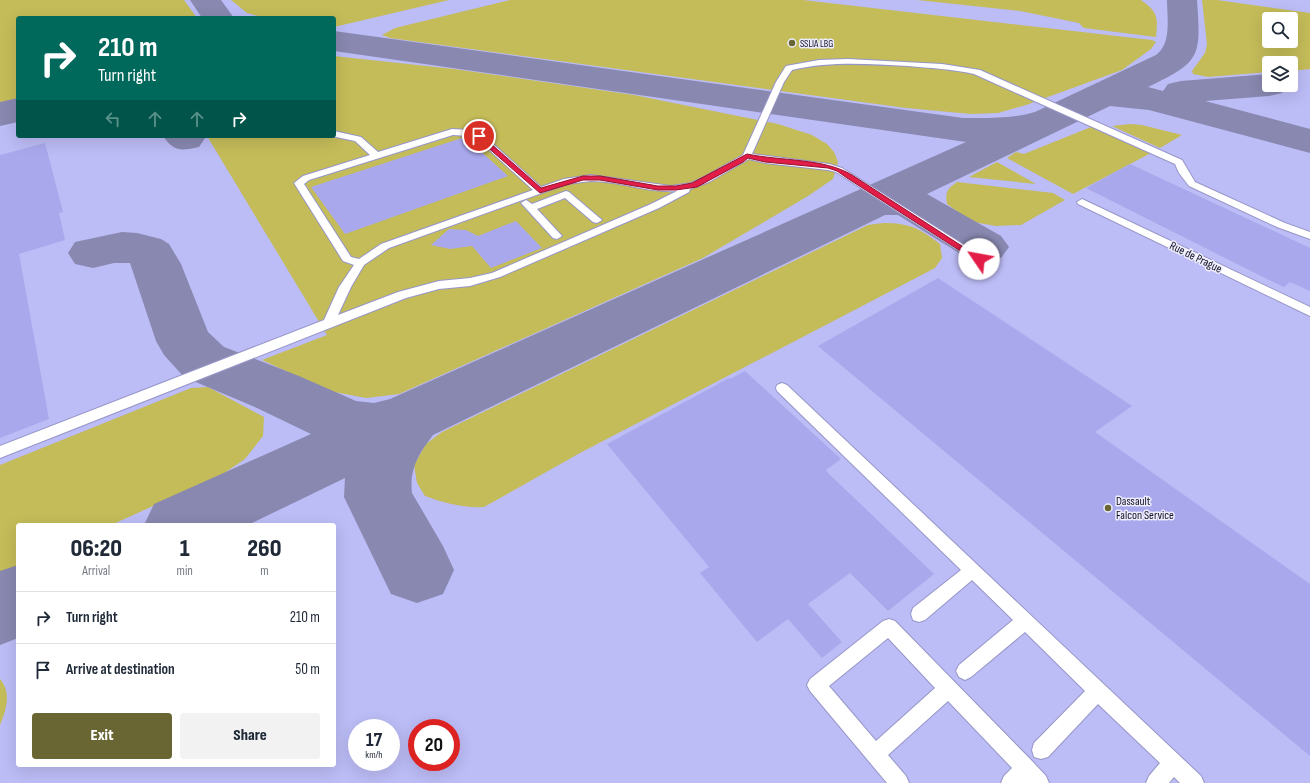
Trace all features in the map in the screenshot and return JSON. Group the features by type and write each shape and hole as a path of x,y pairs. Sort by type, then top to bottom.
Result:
{"lane":[{"path":"0,452 402,295 439,285 470,282 496,275 655,206 747,156 780,82 789,68 816,63 851,60 962,68 977,72 1179,162 1184,173 1192,184 1281,225 1310,236"},
{"path":"360,263 347,259 299,183 306,178 452,132 469,133 479,136 540,191"},
{"path":"336,134 358,139 376,156"},
{"path":"747,156 765,160 829,167 839,170 979,259"},
{"path":"329,323 345,287 360,263 385,246 540,191 583,178 600,178 658,188 676,188 694,185"},
{"path":"530,208 566,194 597,220"},
{"path":"520,198 557,236"},
{"name":"Rue de Prague","path":"1082,202 1310,312"},
{"path":"782,388 1194,783"},
{"path":"919,614 972,570"},
{"path":"965,671 1025,621"},
{"path":"899,783 816,685 888,627 1039,783"},
{"path":"875,754 948,689"},
{"path":"1042,750 1098,691"},
{"path":"1156,783 1173,763"},
{"path":"1011,783 1025,768"}],"shaded area":[{"path":"0,0 1310,0 1310,783 0,783"},
{"path":"0,0 184,0 196,16 16,16 16,101 0,105"},
{"path":"231,0 449,0 336,27 336,16 258,16 247,13"},
{"path":"510,0 803,0 1152,40 1156,42 1151,49 1122,70 1026,105 998,113 971,114 906,108 390,38 382,35 395,28"},
{"path":"917,0 1141,0 1151,8 1156,16 1156,37 1084,28 1079,23 1020,11"},
{"path":"1202,0 1217,0 1310,13 1310,69 1298,70 1298,56 1262,56 1262,73 1208,77 1193,74 1192,71 1205,53 1207,44"},
{"path":"336,56 454,69 634,95 778,124 812,135 827,144 834,152 838,162 833,179 808,196 703,258 399,394 366,398 329,391 262,360 327,335 208,138 336,138"},
{"path":"1130,124 1142,125 1182,135 1160,148 1112,126"},
{"path":"1091,127 1151,153 1073,194 1007,158 1016,152 1024,154"},
{"path":"997,162 1036,184 969,177"},
{"path":"957,182 1053,193 1065,200 1021,225 996,226 979,223 966,218 947,204 946,196 948,191"},
{"path":"883,223 907,225 920,230 940,244 942,258 935,268 580,453 484,507 469,507 439,501 425,496 417,483 414,465 426,444 442,432 868,225"},
{"path":"208,387 264,417 263,436 245,459 220,476 115,523 16,523 16,568 0,575 0,465 191,388"},
{"path":"0,679 6,690 7,702 0,725"}],"building":[{"path":"465,137 508,176 345,234 311,187"},
{"path":"45,143 63,212 59,213 65,240 19,254 49,419 0,438 0,155"},
{"path":"1130,164 1310,248 1310,291 1290,282 1284,287 1086,188"},
{"path":"516,221 542,248 491,268 472,246 450,249 431,245 449,229 466,230 478,236"},
{"name":"Dassault Falcon Service","path":"938,278 1132,406 1095,432 1310,584 1310,756 818,346"},
{"path":"745,371 841,459 826,470 829,474 934,574 888,611 850,573 808,604 842,642 822,658 788,619 757,642 700,573 709,567 607,444 729,378 730,379"}],"taxiway":[{"path":"205,0 217,16"},
{"path":"1049,120 1162,67 1173,59 1177,55 1182,42 1182,0"},
{"path":"336,41 963,130 996,130 1017,128 1049,120"},
{"path":"1181,92 1262,86"},
{"path":"1117,96 1151,99 1310,141"},
{"path":"0,114 16,110"},
{"path":"871,203 1049,120"},
{"path":"871,203 895,200 914,205 984,247"},
{"path":"413,416 871,203"},
{"path":"93,253 114,248 129,247 137,248 150,254 156,264 184,341 204,362 278,392 341,421 359,426 374,427 400,420"},
{"path":"183,523 413,416"},
{"path":"413,416 395,437 381,465 377,483 378,497 417,570"},
{"path":"0,609 16,601"}],"place":[{"name":"SSLIA LBG","path":"792,43"},
{"name":"Dassault Falcon Service","path":"1108,508"}],"route":[{"path":"479,136 540,191 564,182 583,178 600,178 658,188 676,188 694,185 747,156 765,160 829,167 850,176 979,259"}]}
